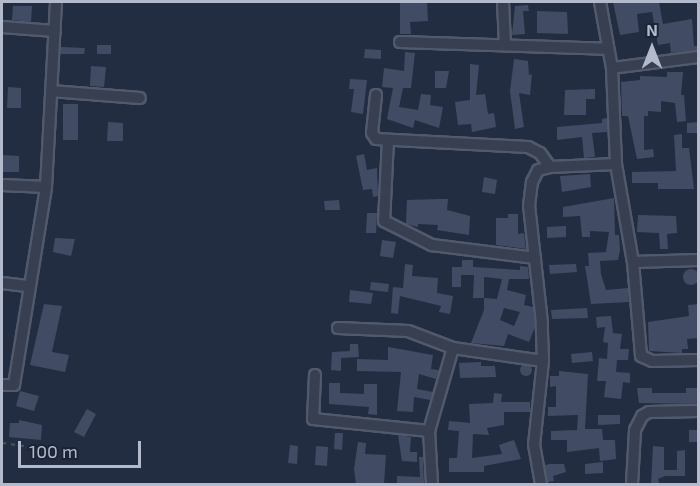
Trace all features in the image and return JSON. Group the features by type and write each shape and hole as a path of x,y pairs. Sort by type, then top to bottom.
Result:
{"street":[{"path":"2,385 14,385 27,286 46,187 56,2"},
{"path":"503,2 505,44"},
{"path":"600,2 606,49 612,68 616,164 633,262 641,356 652,361 699,360"},
{"path":"2,27 55,31"},
{"path":"400,42 606,49"},
{"path":"612,68 699,57"},
{"path":"51,91 140,98"},
{"path":"376,95 372,133 376,139 528,147 540,153 550,167"},
{"path":"388,140 384,221 432,245 535,258"},
{"path":"541,484 534,445 543,361 529,206 532,182 538,170 550,167 616,164"},
{"path":"2,185 46,187"},
{"path":"633,262 699,260"},
{"path":"2,284 27,286"},
{"path":"338,328 408,331 453,348 543,361"},
{"path":"432,484 429,431 453,348"},
{"path":"315,375 313,419 429,431"},
{"path":"632,484 635,430 642,416 650,412 699,411"}],"path":[{"path":"2,443 46,449"}],"building":[{"path":"400,2 427,2 428,21 410,22 411,34 400,34"},
{"path":"613,2 659,2 663,24 692,19 694,46 699,46 699,50 671,53 670,43 658,45 652,12 637,14 639,32 620,35"},
{"path":"528,5 529,11 523,11 525,34 512,35 515,6"},
{"path":"13,6 32,6 31,22 12,20"},
{"path":"537,11 567,12 568,34 537,33"},
{"path":"97,45 111,45 111,54 97,54"},
{"path":"61,47 85,48 84,54 61,54"},
{"path":"365,49 381,50 381,59 364,58"},
{"path":"405,52 415,53 411,88 403,88 399,107 418,110 421,94 431,95 430,105 443,107 439,128 415,120 413,128 387,119 393,88 382,87 384,68 404,71"},
{"path":"514,59 528,61 529,75 532,74 530,95 519,93 524,127 515,129 510,91"},
{"path":"470,64 479,65 476,95 485,94 488,114 494,113 496,127 472,132 471,124 458,125 455,102 470,100"},
{"path":"91,66 106,67 104,87 90,86"},
{"path":"435,71 449,71 446,88 435,88"},
{"path":"667,72 683,72 681,95 684,95 686,121 677,122 675,103 661,101 661,112 648,111 648,116 644,116 644,150 653,149 654,157 637,159 628,116 622,116 621,82 640,80 640,76 667,77"},
{"path":"350,79 367,80 363,114 351,112 354,89 349,89"},
{"path":"8,87 21,88 21,108 7,108"},
{"path":"595,89 595,99 586,99 586,115 564,115 565,90"},
{"path":"63,104 78,104 78,140 63,140"},
{"path":"607,118 607,132 592,133 595,157 584,158 582,137 557,140 557,127 602,123 602,119"},
{"path":"108,122 123,123 123,141 107,141"},
{"path":"699,122 699,133 687,133 687,123"},
{"path":"682,134 682,148 689,148 694,189 658,189 658,183 632,183 632,172 676,171 674,135"},
{"path":"364,154 367,170 377,168 378,196 373,197 372,189 363,190 356,156"},
{"path":"2,155 19,156 19,172 2,172"},
{"path":"590,174 591,187 562,192 560,176"},
{"path":"484,177 497,180 495,194 482,192"},
{"path":"614,198 615,235 619,235 620,250 618,260 600,261 601,274 606,290 628,288 629,302 591,304 585,266 589,266 588,253 606,252 609,232 590,231 590,237 582,237 580,216 563,217 563,207"},
{"path":"448,199 447,210 470,216 469,235 437,230 438,225 418,224 418,227 406,224 407,200"},
{"path":"339,200 340,210 325,210 324,201"},
{"path":"367,213 377,213 376,233 366,233"},
{"path":"508,214 518,214 518,234 524,233 526,249 496,245 496,218 508,218"},
{"path":"638,215 676,216 677,233 667,234 668,249 660,249 659,233 637,232"},
{"path":"566,226 566,237 547,238 547,227"},
{"path":"55,238 75,239 71,256 53,252"},
{"path":"382,240 396,242 393,258 380,256"},
{"path":"462,260 473,260 473,267 520,270 520,266 528,267 529,279 509,279 507,290 526,295 524,305 533,307 535,327 529,342 508,334 504,346 471,343 484,310 484,298 473,298 474,275 461,275 461,287 452,287 452,267 462,267","holes":["484,277 502,279 497,299 484,298","504,308 520,312 514,326 500,320"]},
{"path":"405,264 413,265 412,276 438,278 437,293 453,296 450,314 439,312 441,306 400,296 398,314 391,313 393,287 403,288"},
{"path":"576,264 577,272 550,274 549,265"},
{"path":"691,269 699,277 691,285 683,277"},
{"path":"371,282 389,284 388,292 370,290"},
{"path":"350,290 373,293 371,304 349,302"},
{"path":"44,304 62,306 52,352 69,355 65,372 30,365"},
{"path":"699,304 699,338 687,339 688,349 682,349 682,353 649,351 648,322 689,316 688,305"},
{"path":"587,308 588,318 552,319 551,310"},
{"path":"611,316 613,333 622,334 620,349 629,349 628,360 617,360 616,372 630,373 630,383 623,382 621,399 604,397 606,381 597,381 599,358 607,359 608,343 603,342 605,327 597,328 596,317"},
{"path":"350,344 358,344 359,357 341,358 341,371 331,370 332,352 350,351"},
{"path":"388,347 433,355 431,369 439,370 436,379 419,374 417,389 433,392 430,400 414,397 413,412 397,411 401,372 357,371 357,359 388,360"},
{"path":"592,352 593,361 572,363 571,354"},
{"path":"481,362 481,366 495,366 496,377 460,378 459,363"},
{"path":"528,364 532,370 528,376 524,376 520,368"},
{"path":"559,371 588,374 585,429 602,429 603,440 615,440 616,459 600,461 599,448 567,452 567,440 551,440 551,431 577,430 578,415 548,416 548,407 556,407 556,386 550,387 550,376 559,376"},
{"path":"329,383 340,383 340,393 364,394 364,384 377,384 377,415 368,414 369,407 329,404"},
{"path":"637,388 652,388 652,393 686,393 686,388 699,388 699,404 639,403"},
{"path":"20,391 39,396 34,411 16,406"},
{"path":"494,393 502,394 501,402 530,402 530,412 504,412 504,425 487,428 489,435 473,434 472,458 502,454 499,445 514,440 521,459 484,466 484,472 449,472 449,458 457,458 459,431 448,430 449,421 470,423 469,404 493,403"},
{"path":"87,409 96,414 84,437 74,432"},
{"path":"598,415 620,415 620,424 598,425"},
{"path":"19,420 42,425 41,440 9,437 10,423 19,423"},
{"path":"689,430 699,430 699,442 689,442"},
{"path":"335,433 343,433 342,450 334,449"},
{"path":"398,435 411,437 410,452 417,452 417,462 402,461"},
{"path":"358,442 366,443 365,454 386,455 384,484 356,484 354,469"},
{"path":"290,445 298,446 297,464 288,463"},
{"path":"316,446 328,447 327,466 315,465"},
{"path":"653,446 664,447 664,470 677,470 677,451 685,450 685,476 665,476 658,479 659,484 651,484"},
{"path":"419,457 423,457 424,484 397,484 397,476 420,477"},
{"path":"603,462 603,473 585,474 585,464"},
{"path":"564,464 566,472 553,476 554,481 548,482 545,465"}]}
